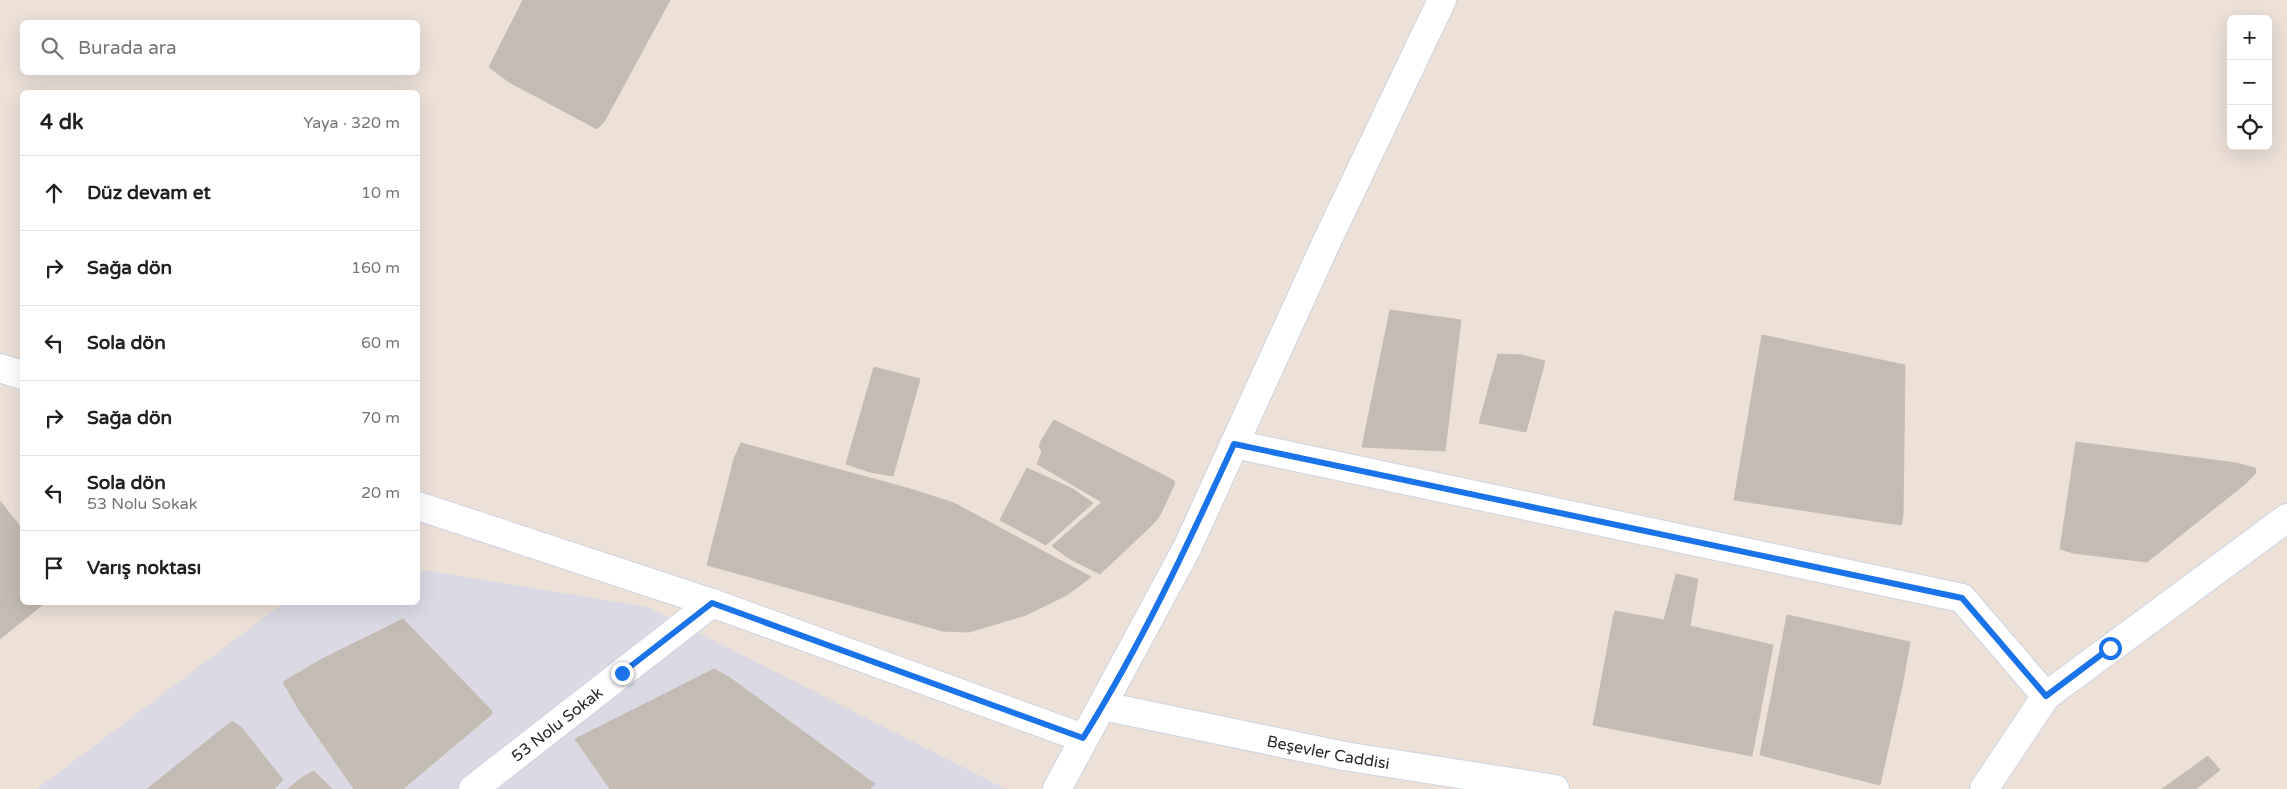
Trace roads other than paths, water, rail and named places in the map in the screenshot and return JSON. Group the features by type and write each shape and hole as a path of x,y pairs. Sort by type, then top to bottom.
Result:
{"street":[{"path":"1057,789 1186,548 1327,241 1442,0"},
{"path":"0,368 20,374"},
{"path":"1234,444 1962,598 2046,696"},
{"path":"420,507 712,603 1083,738"},
{"path":"1984,789 2046,696 2287,518"},
{"name":"53 Nolu Sokak","path":"473,789 712,603"},
{"name":"Beşevler Caddisi","path":"1103,706 1344,756 1555,789"}]}
